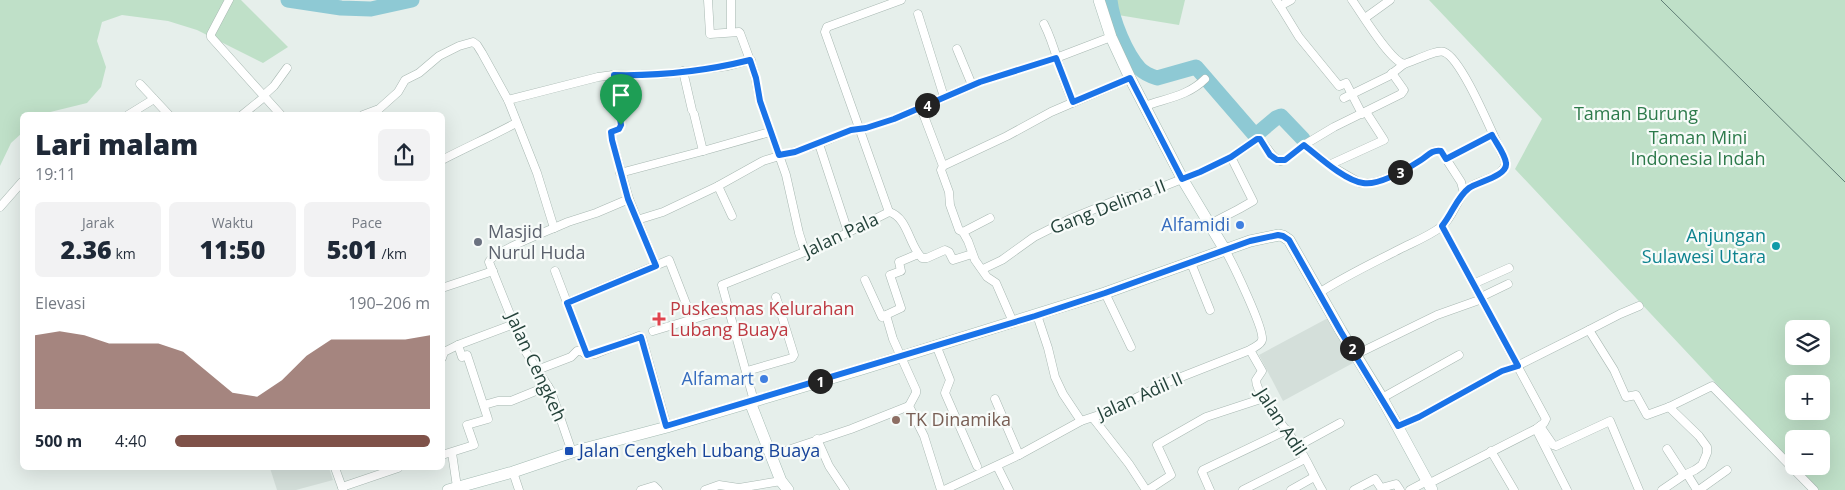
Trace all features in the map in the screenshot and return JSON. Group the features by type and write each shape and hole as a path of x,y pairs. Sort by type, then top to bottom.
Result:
{"main road":[{"path":"1099,0 1111,37 1130,78 1182,179 1225,250"},
{"path":"452,489 1037,315 1105,293 1250,241 1278,235 1289,240 1398,426 1429,485"},
{"path":"752,401 770,456 784,486"}],"street":[{"path":"229,0 211,37 278,112"},
{"path":"708,0 709,33 711,35 732,32 740,33 756,78 760,101 770,132 786,175 805,252"},
{"path":"730,0 732,32"},
{"name":"Jalan Pala","path":"752,401 747,372 728,309 723,284 805,252 889,212 825,32 828,27 900,0"},
{"path":"1291,0 1278,3 1300,37 1339,86 1346,83 1364,113 1384,140 1329,165"},
{"path":"1352,0 1390,54 1396,61 1404,64"},
{"path":"1365,18 1390,0"},
{"path":"918,14 944,97"},
{"path":"1044,24 1050,35 1056,58 1073,102"},
{"path":"637,220 663,212 718,186 750,167 779,155 795,152 843,133 894,119 972,85 1056,58 1111,37"},
{"path":"372,112 379,109 398,92 405,80 419,73 439,56 459,46 473,42 482,53 508,100 537,173 554,228"},
{"path":"957,50 972,85"},
{"path":"1319,293 1369,264 1442,226 1453,212 1464,192 1478,183 1500,174 1506,162 1467,80 1446,53 1440,51 1404,64 1392,73 1344,98"},
{"path":"508,100 579,81 614,75 666,74 728,66 750,60"},
{"path":"246,112 263,98 287,68"},
{"path":"683,71 703,151"},
{"path":"1392,73 1404,90 1401,94 1307,143 1329,165 1365,184 1401,172 1434,151 1441,151 1461,182 1464,192"},
{"path":"614,75 621,125 620,128 611,133 628,199 656,266"},
{"path":"943,166 1000,140 1073,102 1130,78"},
{"path":"1145,106 1181,96 1198,86 1205,78"},
{"path":"140,84 166,112"},
{"path":"133,112 154,99"},
{"path":"921,108 943,166 941,170 959,230 963,232 970,245 972,254 987,277 996,283 1013,322"},
{"path":"445,158 516,122"},
{"path":"620,173 770,132"},
{"path":"1446,159 1492,135"},
{"name":"Gang Delima II","path":"983,269 1002,260 1034,236 1119,199 1149,192 1200,172 1231,157 1257,139 1261,141 1270,155 1280,161 1285,160 1307,143"},
{"path":"818,144 848,232"},
{"path":"1210,224 1252,201 1231,157"},
{"path":"0,207 20,184"},
{"path":"718,186 732,216"},
{"path":"445,287 494,271 489,262 489,259 492,257 568,222 596,213 628,199"},
{"path":"889,212 894,214 901,222 918,254 924,259 946,250 954,260 972,254"},
{"path":"963,232 990,218"},
{"path":"1410,490 1429,485 1546,422 1545,416 1442,226"},
{"path":"1225,250 1238,272 1262,337 1260,344 1250,350"},
{"path":"865,280 882,317 901,308 890,275 901,270 899,262 918,254"},
{"path":"567,303 670,260 692,319"},
{"path":"1191,263 1210,310"},
{"path":"1473,284 1508,268"},
{"name":"Jalan Cengkeh","path":"494,271 524,349 548,386 572,452"},
{"path":"555,271 587,355"},
{"path":"1356,354 1437,315 1481,298 1508,284"},
{"path":"1105,293 1131,347"},
{"path":"747,372 792,358 794,355 776,296"},
{"path":"1398,426 1419,417 1502,371 1518,366 1639,306"},
{"path":"653,330 728,309"},
{"path":"770,456 909,406 916,394 916,390 892,339 886,315"},
{"name":"Jalan Adil II","path":"1037,315 1055,377 1063,394 1081,421 1093,418 1171,381 1250,350"},
{"path":"445,352 514,324"},
{"path":"1589,330 1614,370 1627,398 1636,395 1640,405 1649,415 1669,408 1712,386 1814,490"},
{"path":"587,355 639,336 642,338 666,426"},
{"path":"445,454 474,445 467,425 488,418 467,355 462,357 458,345"},
{"path":"936,346 950,380 945,393 977,466"},
{"name":"Jalan Adil","path":"1250,350 1262,371 1255,382 1298,446 1322,490"},
{"path":"538,370 571,357 577,351 587,355"},
{"path":"1382,398 1459,355"},
{"path":"484,406 498,401 511,401 548,386"},
{"path":"1093,418 1147,490 1171,475 1157,445 1206,417 1264,398"},
{"path":"995,399 1019,455"},
{"path":"909,406 924,436 942,490 997,466 1081,421"},
{"path":"1662,490 1702,465 1706,459 1707,447 1699,436 1669,408"},
{"path":"1540,426 1553,445 1556,446 1610,421 1639,490"},
{"path":"1298,446 1340,423"},
{"path":"1540,426 1566,490"},
{"path":"1210,490 1202,472 1287,430"},
{"path":"817,440 829,466 845,490"},
{"path":"1667,449 1698,490 1727,470"},
{"path":"1491,451 1514,490"},
{"path":"452,452 452,489"},
{"path":"1243,490 1305,459"},
{"path":"997,466 1009,490"},
{"path":"336,470 343,489 393,470"},
{"path":"513,472 519,490"},
{"path":"1291,490 1314,477"},
{"path":"1354,490 1375,479 1381,488 1396,484 1400,490"},
{"path":"641,490 654,486 658,490"},
{"path":"705,490 719,486 739,488 784,486"}],"shaded area":[{"path":"1328,318 1353,363 1283,401 1259,355"},
{"path":"271,470 330,470 333,480 296,490 277,490"}],"green space":[{"path":"0,0 241,0 288,47 263,63 197,30 168,21 122,15 102,22 97,41 106,67 101,87 87,103 50,112 20,112 20,135 11,143 0,166"},
{"path":"1114,0 1185,0 1179,25 1118,15"},
{"name":"Taman Mini Indonesia Indah","path":"1429,0 1845,0 1845,490 1816,490 1802,475 1830,475 1830,430 1785,430 1785,457 1515,169 1542,119"}],"waterway":[{"path":"288,0 341,8 371,9 412,0"},
{"path":"1110,0 1120,36 1135,63 1144,72 1157,78 1196,67 1254,134 1257,134 1281,116 1303,139"}],"tram line":[{"path":"1661,0 1845,182"}],"place":[{"name":"Alfamidi","path":"1240,225"},
{"name":"Masjid Nurul Huda","path":"478,242"},
{"name":"Anjungan Sulawesi Utara","path":"1776,246"},
{"name":"Puskesmas Kelurahan Lubang Buaya","path":"659,319"},
{"name":"Alfamart","path":"764,379"},
{"name":"TK Dinamika","path":"896,420"},
{"name":"Jalan Cengkeh Lubang Buaya","path":"569,451"}],"route":[{"path":"1056,58 1073,102 1130,78 1182,179 1231,157 1253,140 1260,139 1270,155 1277,160 1285,160 1304,145 1343,174 1365,184 1401,172 1434,151 1441,151 1446,159 1492,135 1506,162 1503,171 1470,187 1464,192 1453,212 1442,226 1518,366 1502,371 1419,417 1398,426 1341,332 1289,240 1287,237 1278,235 1250,241 1035,316 666,426 642,338 639,336 595,354 587,355 567,303 656,266 628,199 617,162 611,133 619,129 621,125 614,75 666,74 728,66 750,60 770,132 779,155 786,154 818,144 851,130 866,128 894,119 980,82 1056,58"}],"park label":[{"name":"Taman Burung","path":"1636,114"}]}
